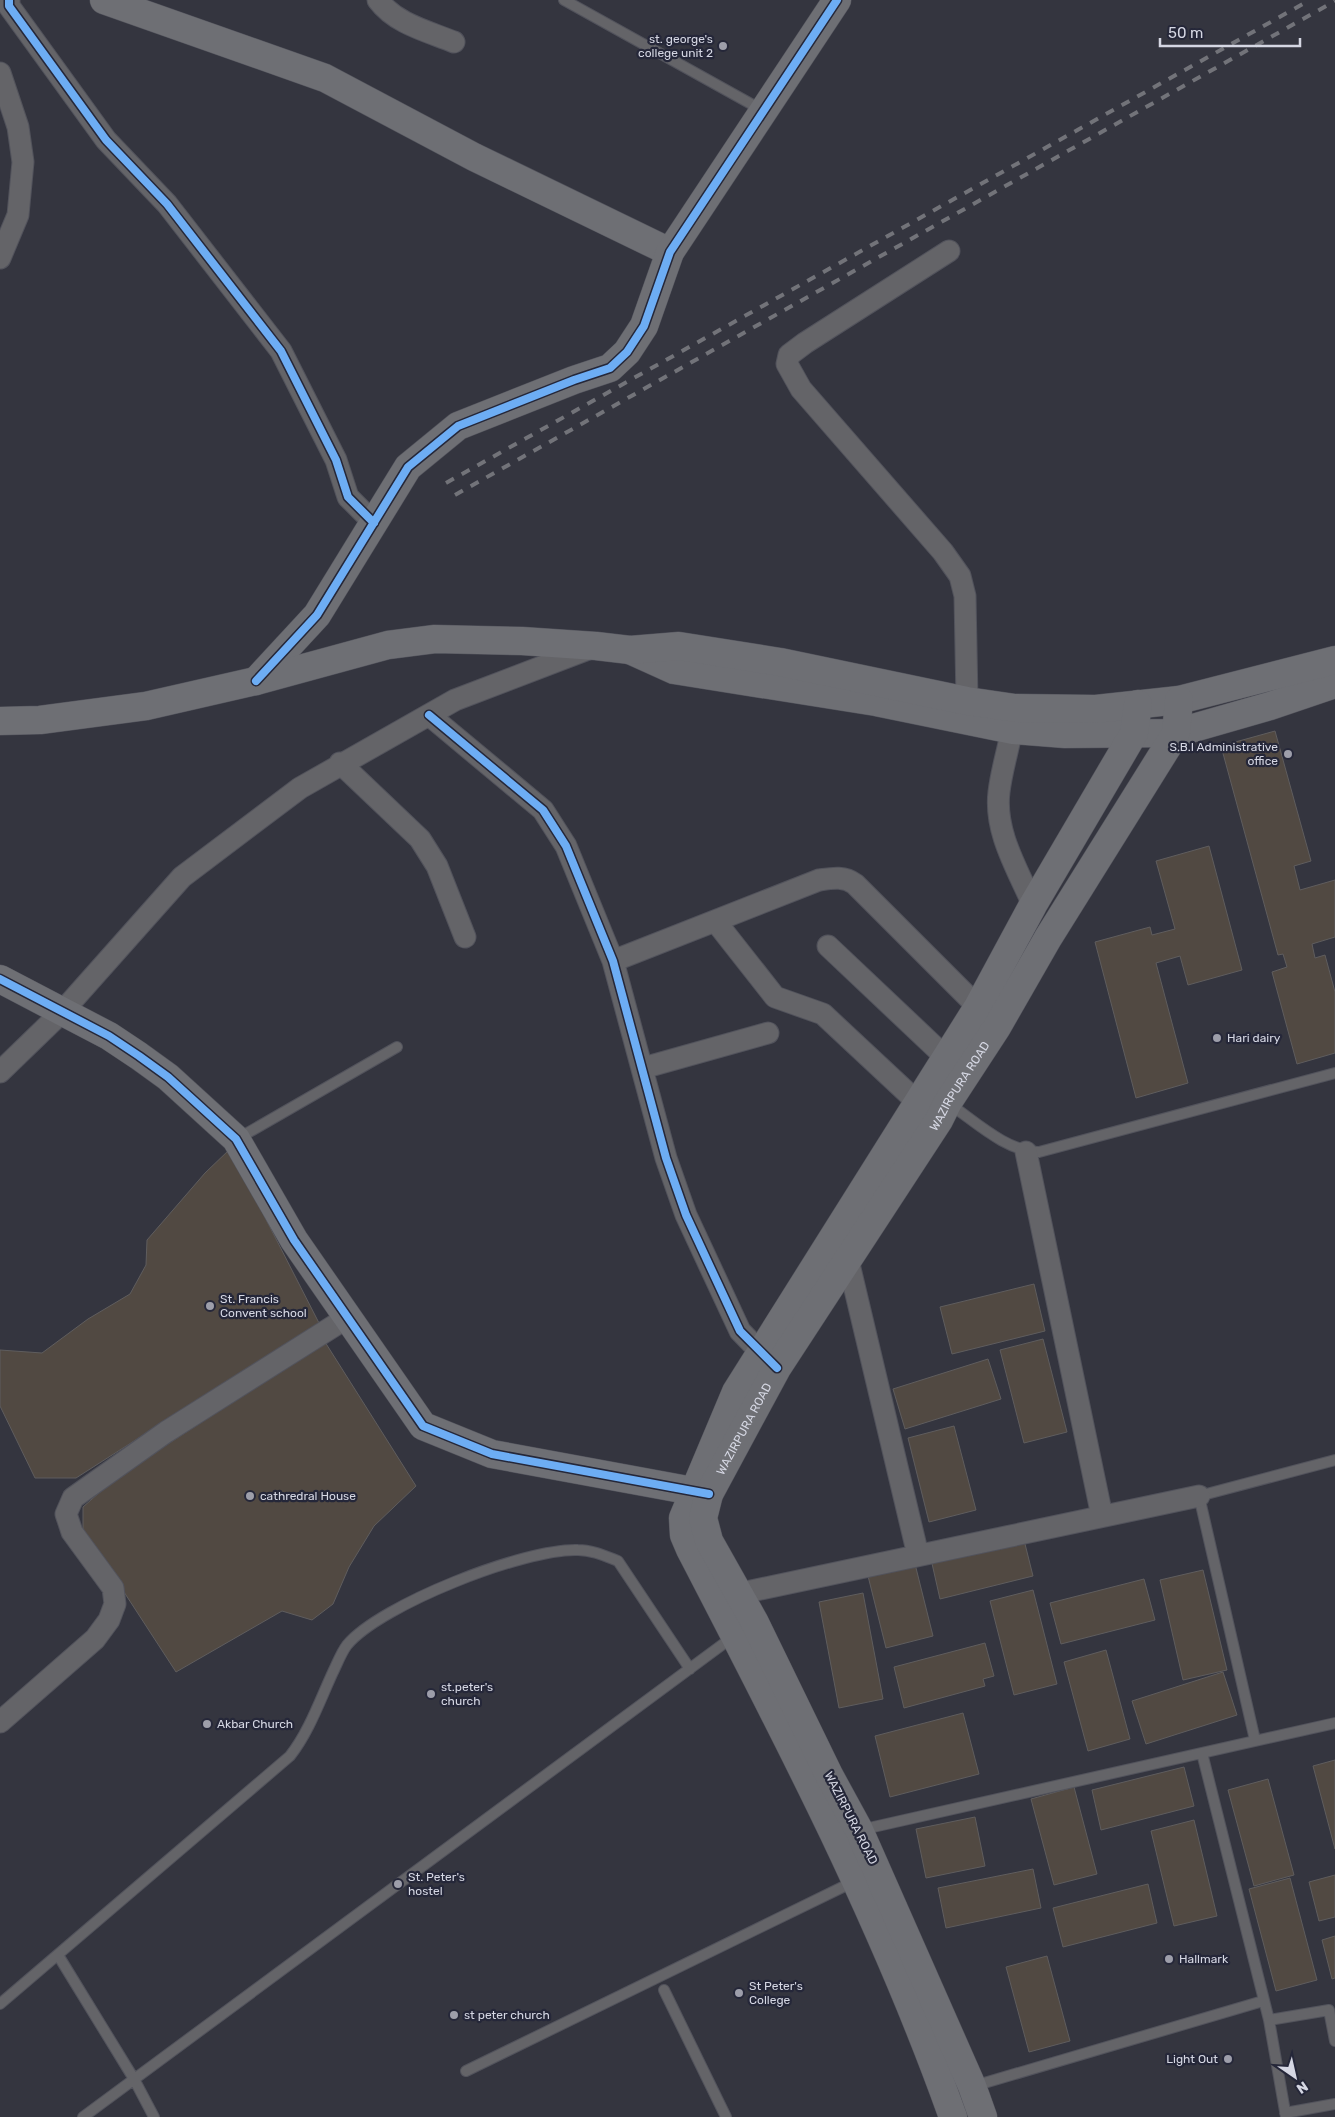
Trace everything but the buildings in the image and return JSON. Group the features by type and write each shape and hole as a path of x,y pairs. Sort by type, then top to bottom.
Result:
{"main road":[{"path":"104,0 325,78 474,157 670,252"},
{"path":"256,681 317,615 408,466 458,426 574,380 610,368 627,352 644,326 670,252 836,0"},
{"path":"0,721 40,720 146,706 256,681 388,645 435,639 596,646 630,650 688,647 780,662 967,702 1014,719 1065,734 1176,733 1335,684"},
{"path":"630,650 674,670 866,701 1014,719 1179,700 1335,660"},
{"name":"WAZIRPURA ROAD","path":"955,1066 997,1027 1048,938 1176,733 1179,700"},
{"name":"WAZIRPURA ROAD","path":"769,1361 848,1260 955,1066 978,1007 1033,905 1134,733 1138,704"},
{"path":"0,979 109,1036 139,1056 168,1077 236,1140 294,1240 423,1426 492,1454 702,1492"},
{"name":"WAZIRPURA ROAD","path":"935,1101 769,1361 702,1492 683,1518 684,1535 855,1881 903,1984 953,2117"},
{"name":"WAZIRPURA ROAD","path":"702,1492 703,1518 709,1541 754,1622 829,1775 860,1830 972,2086 983,2117"}],"street":[{"path":"9,0 8,6 106,140 167,204 280,351 336,460 348,498 374,523"},
{"path":"378,0 387,12 399,20 454,42"},
{"path":"0,73 18,127 23,162 18,215 0,258"},
{"path":"949,251 806,343 789,355 787,364 801,389 943,552 960,576 966,596 967,702"},
{"path":"0,1072 62,1012 182,877 300,788 454,700 596,646"},
{"path":"429,715 538,806 554,824 566,846 613,961 666,1158 686,1215 740,1331 769,1361"},
{"path":"1014,719 999,793 1000,821 1003,835 1033,905"},
{"path":"340,764 420,839 437,866 465,937"},
{"path":"613,961 820,880 838,878 850,880 978,1007"},
{"path":"716,922 775,997 823,1014 935,1101"},
{"path":"828,946 955,1066"},
{"path":"643,1068 768,1033"},
{"path":"1026,1152 1102,1516"},
{"path":"848,1260 918,1555"},
{"path":"0,1722 95,1639 109,1620 116,1604 114,1588 72,1532 66,1514 73,1498 166,1432 348,1317"},
{"path":"737,1594 1199,1496"}],"lane":[{"path":"564,0 763,111"},
{"path":"236,1140 397,1047"},
{"path":"935,1101 1012,1147 1026,1152 1052,1149 1335,1073"},
{"path":"1256,1740 1199,1496 1335,1460"},
{"path":"0,2004 290,1756 301,1742 345,1647 357,1633 382,1615 477,1572 547,1553 577,1550 599,1553 618,1561 690,1669"},
{"path":"83,2117 735,1636"},
{"path":"860,1830 1335,1723"},
{"path":"1202,1753 1269,2020 1286,2115 1335,2104"},
{"path":"466,2071 855,1881"},
{"path":"58,1955 134,2079 154,2117"},
{"path":"664,1990 726,2117"},
{"path":"972,2086 1264,2001"},
{"path":"1269,2020 1329,2010 1335,2041"}],"railway":[{"path":"446,483 1310,0"},
{"path":"455,495 1335,1"}],"cycle path":[{"path":"9,0 9,6 106,140 167,204 281,351 336,460 348,497 374,523"},
{"path":"256,681 317,615 408,467 458,426 574,380 610,368 627,352 644,326 670,252 837,0"},
{"path":"429,715 543,810 566,846 613,961 666,1158 686,1215 740,1331 777,1368"},
{"path":"0,979 109,1036 139,1056 168,1077 236,1139 294,1240 423,1426 492,1454 709,1494"}],"place":[{"name":"st. george's college unit 2","path":"723,46"},
{"name":"S.B.I Administrative office","path":"1288,754"},
{"name":"Hari dairy","path":"1217,1038"},
{"name":"St. Francis Convent school","path":"210,1306"},
{"name":"cathredral House","path":"250,1496"},
{"name":"st.peter's church","path":"431,1694"},
{"name":"Akbar Church","path":"207,1724"},
{"name":"St. Peter's hostel","path":"398,1884"},
{"name":"Hallmark","path":"1169,1959"},
{"name":"St Peter's College","path":"739,1993"},
{"name":"st peter church","path":"454,2015"},
{"name":"Light Out","path":"1228,2059"}]}
